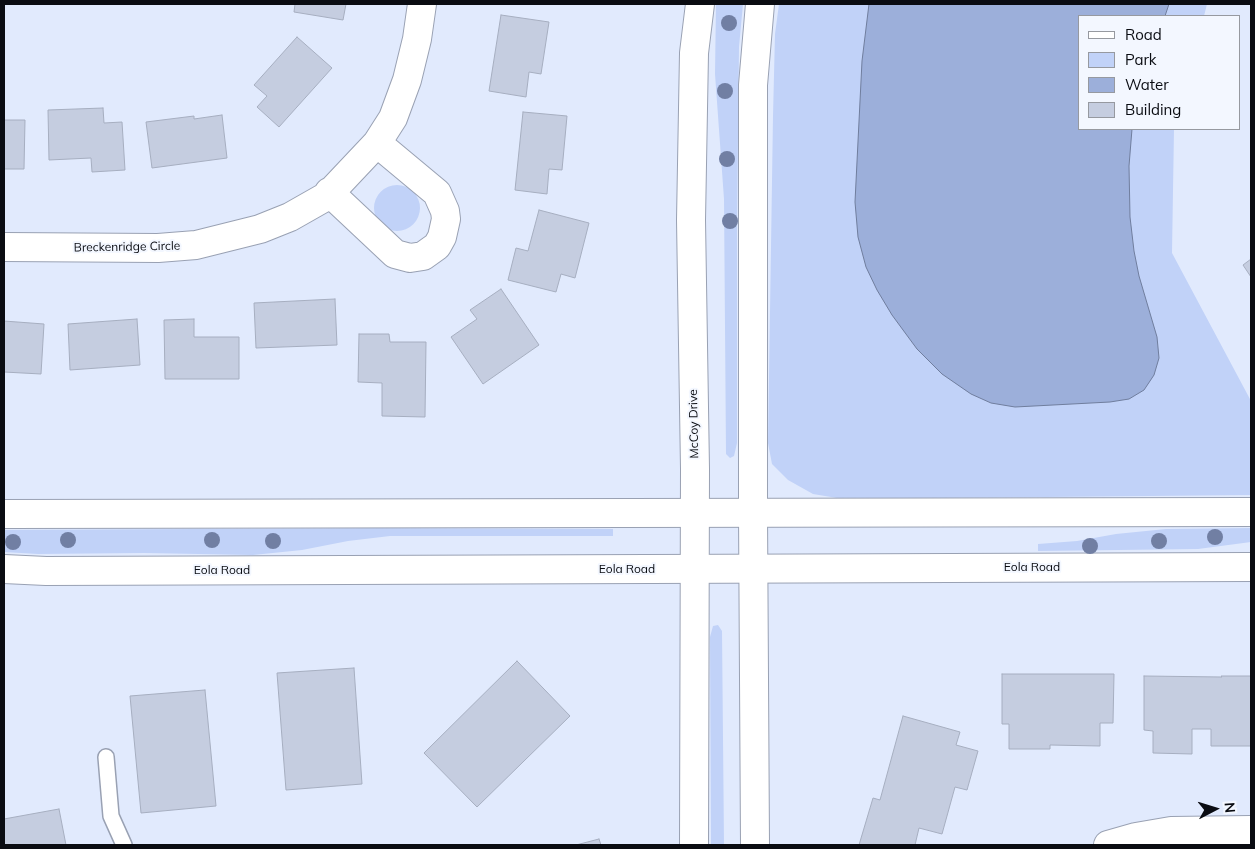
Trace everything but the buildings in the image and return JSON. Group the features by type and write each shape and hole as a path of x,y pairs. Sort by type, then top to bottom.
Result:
{"street":[{"name":"Breckenridge Circle","path":"4,247 158,248 196,245 260,229 290,217 329,192 377,142 393,118 407,80 417,39 422,4"},
{"name":"McCoy Drive","path":"694,845 695,512 691,220 694,53 700,4"},
{"path":"755,845 753,85 760,4"},
{"path":"329,192 395,254 410,258 423,256 437,246 442,237 446,219 445,211 437,193 377,142"},
{"path":"4,514 1251,512"},
{"name":"Eola Road","path":"4,569 56,571 1251,567"},
{"path":"1108,845 1136,837 1171,831 1251,830"}],"lane":[{"path":"106,757 111,816 124,845"}],"green space":[{"path":"716,4 743,4 739,47 737,443 734,456 730,458 726,454 724,199 715,74"},
{"path":"779,4 1207,4 1204,15 1078,15 1078,130 1174,130 1172,253 1251,401 1251,495 843,499 813,494 788,480 772,464 768,443 775,34"},
{"path":"393,185 401,185 410,189 416,195 420,208 416,221 410,227 401,231 393,231 384,227 378,221 374,212 374,204 378,195 384,189"},
{"path":"1251,528 1251,542 1198,549 1038,551 1038,544 1077,541 1116,534 1166,529"},
{"path":"613,529 613,536 390,536 348,541 302,550 253,555 38,554 4,552 4,530"},
{"path":"718,625 722,631 724,845 711,845 710,637 713,626"}],"water":[{"path":"869,4 1169,4 1165,15 1078,15 1078,130 1132,130 1129,166 1130,217 1134,251 1139,276 1157,337 1159,358 1154,375 1144,390 1129,399 1110,402 1015,407 991,403 971,394 942,374 917,349 892,315 877,290 866,267 858,237 855,202 862,61"}]}
